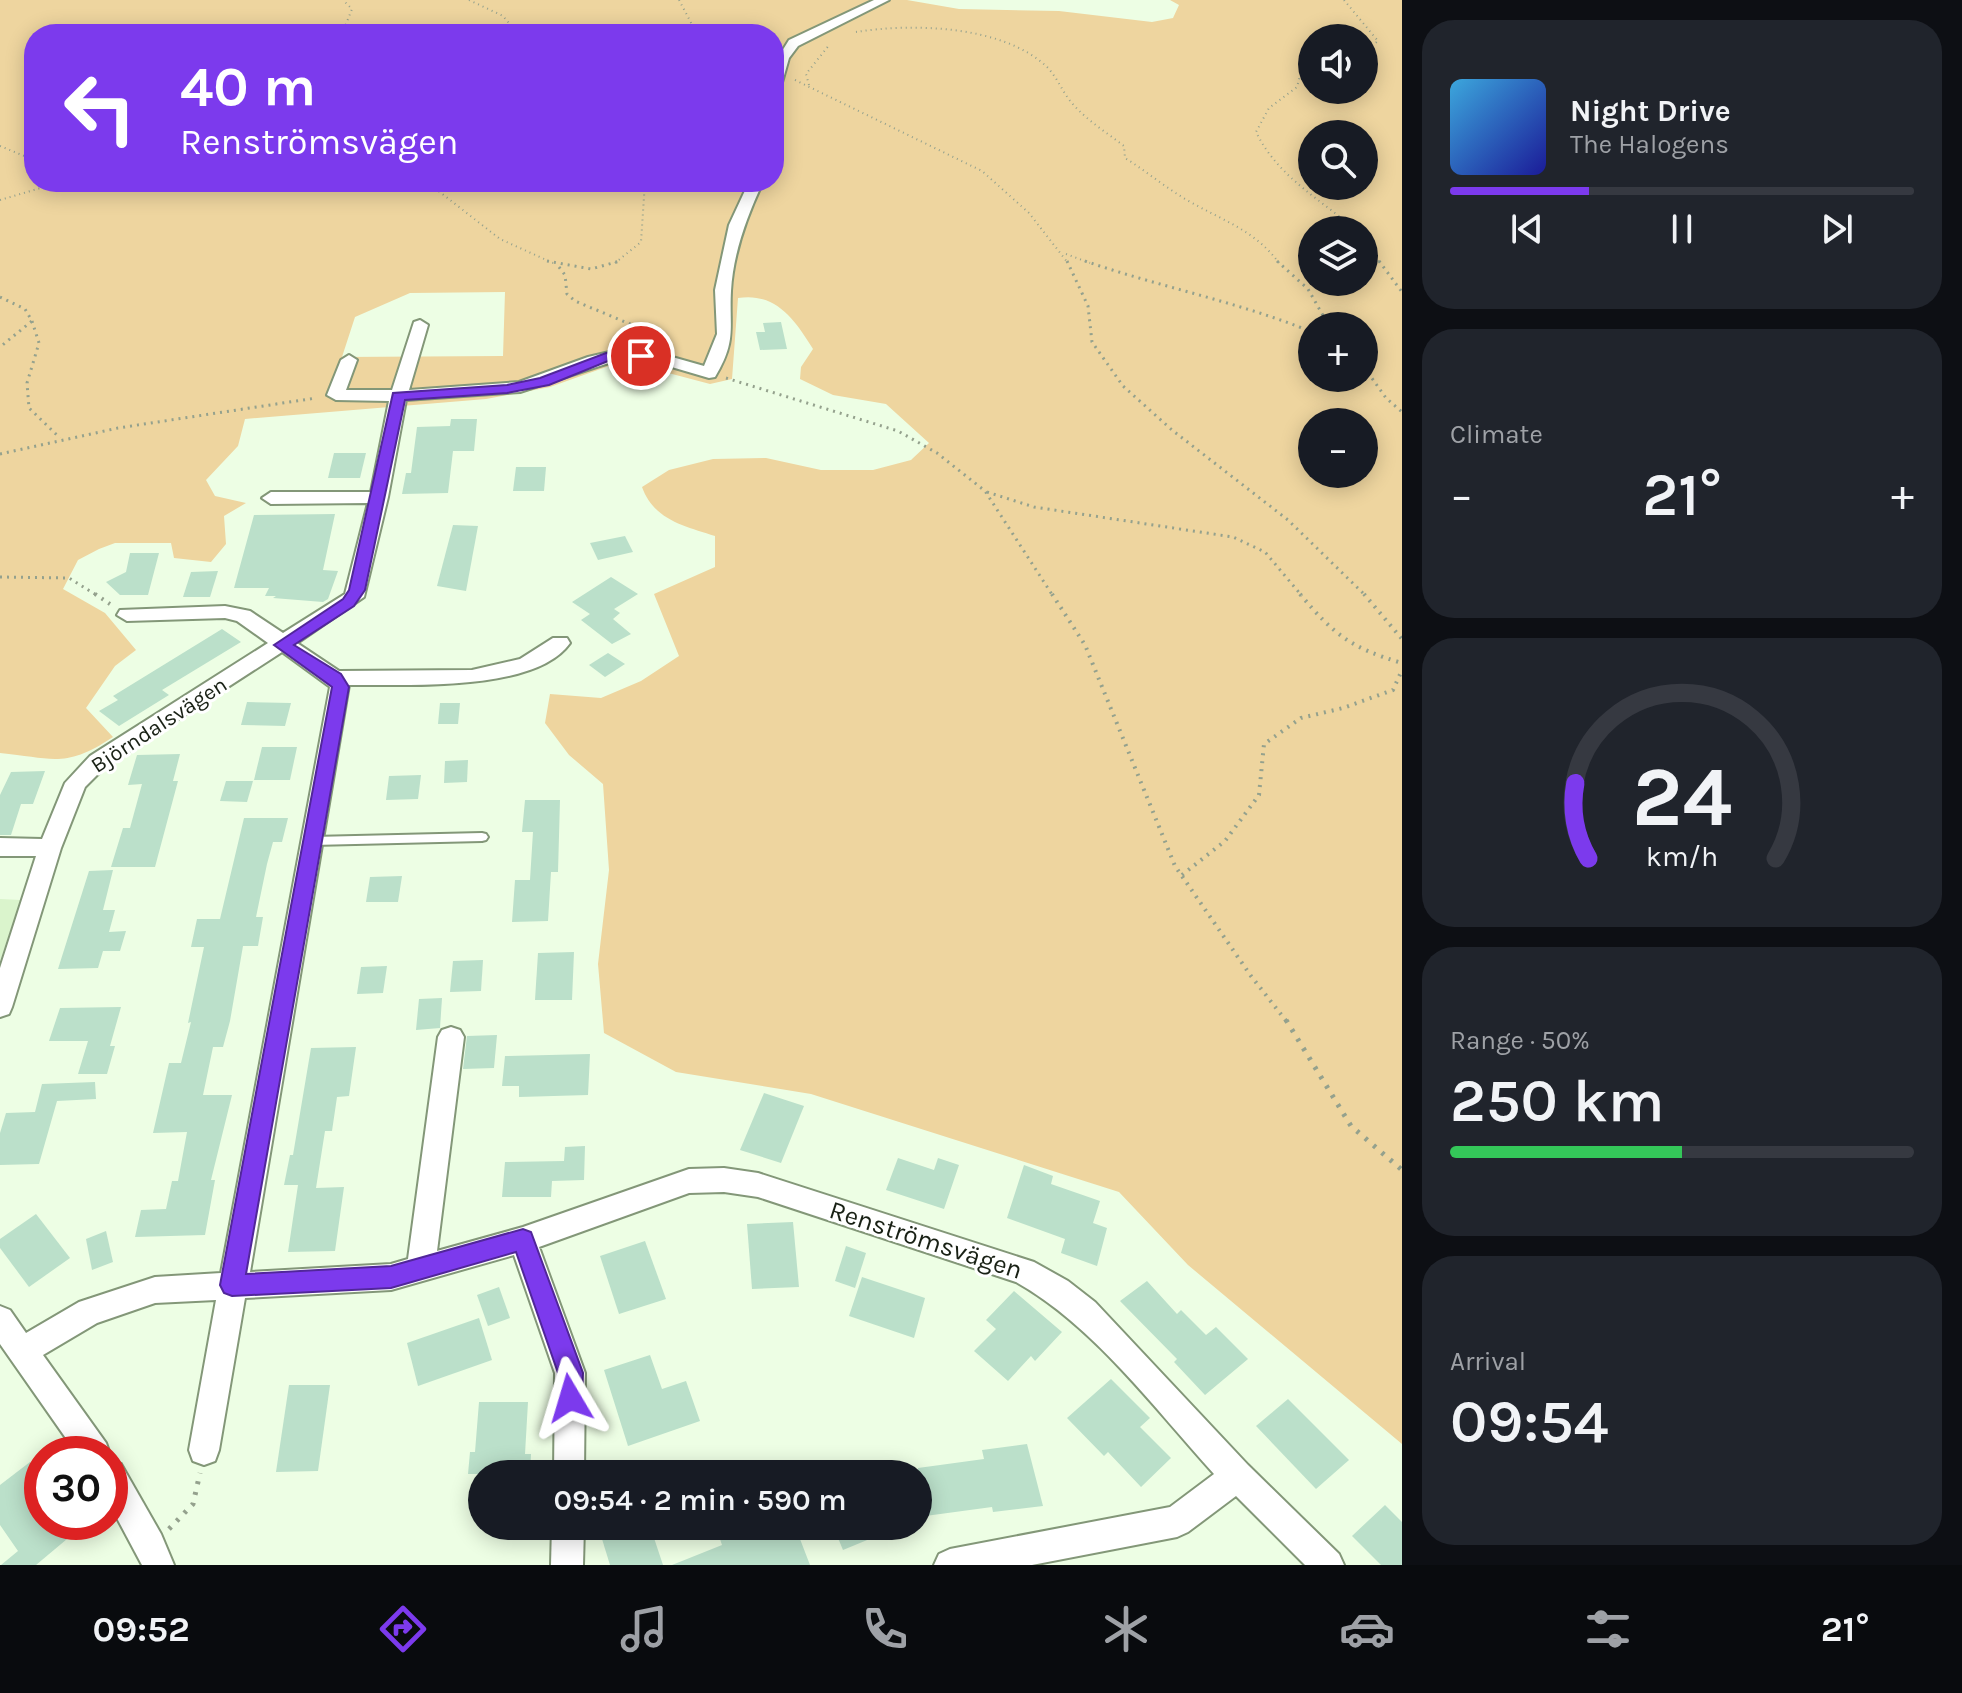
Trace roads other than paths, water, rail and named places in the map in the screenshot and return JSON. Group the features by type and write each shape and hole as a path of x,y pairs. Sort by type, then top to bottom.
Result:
{"street":[{"path":"784,59 788,49 802,37 854,16 883,0"},
{"path":"349,360 336,395 398,396 528,386 606,357 630,355 709,373 725,334 723,290 736,225 751,192"},
{"name":"Björndalsvägen","path":"0,1007 50,848 76,783 98,761 354,597 379,497 398,396 420,325"},
{"path":"271,498 379,497"},
{"path":"127,615 225,612 243,616 335,678 340,687 204,1450"},
{"path":"335,678 472,677 526,664 560,643"},
{"path":"0,847 50,848"},
{"path":"421,1268 451,1037"},
{"name":"Renströmsvägen","path":"23,1351 89,1312 155,1290 391,1277 523,1240 689,1181 724,1180 758,1185 1024,1271 1058,1290 1085,1312 1237,1476 1328,1565"},
{"path":"523,1240 570,1373 569,1460"},
{"path":"0,1320 82,1436"},
{"path":"950,1565 1177,1521 1237,1476"},
{"path":"128,1508 154,1555"},
{"path":"567,1565 568,1540"}],"lane":[{"path":"313,841 482,837"}]}
